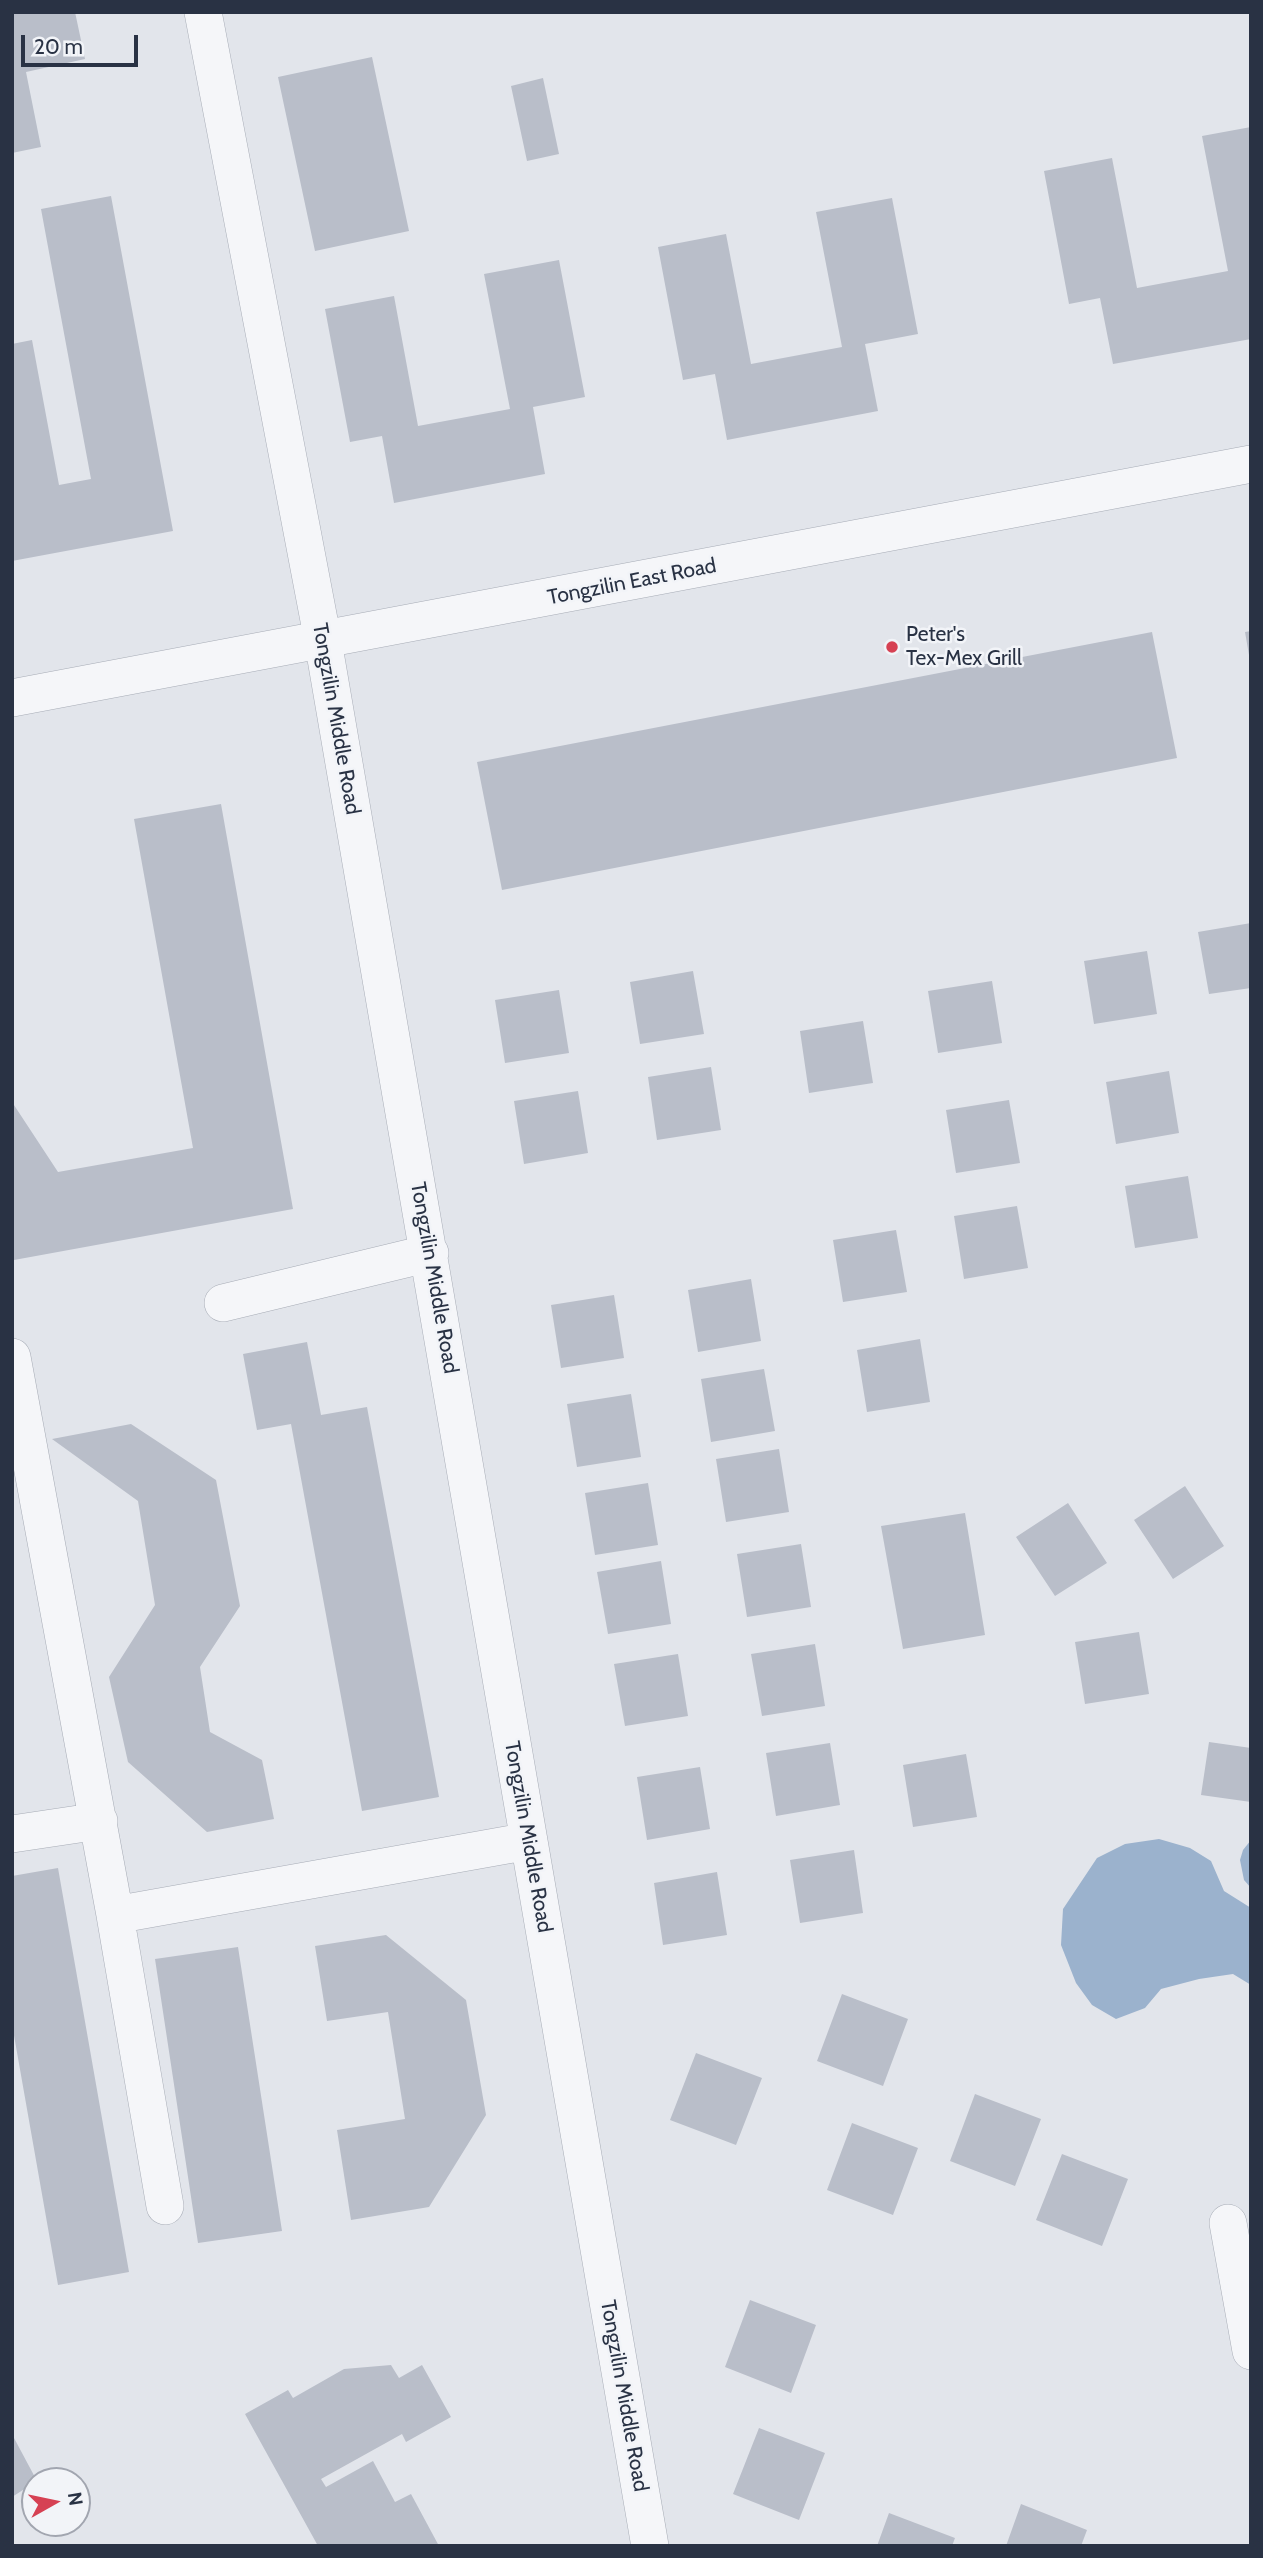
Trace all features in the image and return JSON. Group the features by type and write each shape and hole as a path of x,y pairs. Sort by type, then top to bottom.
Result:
{"street":[{"name":"Tongzilin Middle Road","path":"203,12 323,641 650,2546"},
{"name":"Tongzilin East Road","path":"12,698 1251,464"},
{"path":"223,1303 430,1253"},
{"path":"12,1357 99,1821 165,2206"},
{"path":"12,1834 99,1821"},
{"path":"115,1915 529,1841"},
{"path":"1228,2223 1251,2351"}],"water":[{"path":"1159,1839 1190,1848 1211,1861 1224,1891 1251,1908 1251,1985 1233,1974 1199,1979 1161,1989 1145,2008 1116,2019 1092,2005 1076,1983 1061,1945 1063,1909 1097,1858 1125,1844"},
{"path":"1251,1840 1251,1888 1244,1880 1240,1860 1243,1850"}],"building":[{"path":"12,12 75,12 85,59 26,72 41,147 12,153"},
{"path":"372,57 409,231 315,251 278,77"},
{"path":"543,78 559,154 527,161 511,86"},
{"path":"1251,127 1251,339 1113,364 1100,298 1069,304 1044,171 1112,158 1137,288 1228,271 1202,136"},
{"path":"111,196 173,531 12,561 12,344 32,340 59,485 91,479 41,209"},
{"path":"892,198 918,334 865,344 878,411 727,440 715,374 683,380 658,247 726,234 751,364 842,347 816,212"},
{"path":"559,260 585,397 533,407 545,474 394,503 382,436 350,442 325,309 394,296 418,426 510,409 484,274"},
{"path":"1251,631 1251,655 1249,655 1245,632"},
{"path":"1152,632 1177,758 502,890 477,762"},
{"path":"221,804 293,1209 14,1260 12,1102 58,1172 193,1148 134,819"},
{"path":"1251,923 1251,988 1209,994 1198,932"},
{"path":"1147,951 1157,1014 1094,1024 1084,961"},
{"path":"693,971 704,1034 640,1044 630,982"},
{"path":"992,981 1002,1043 938,1053 928,991"},
{"path":"559,990 569,1053 505,1063 495,1000"},
{"path":"863,1021 873,1083 809,1093 800,1031"},
{"path":"711,1067 721,1130 657,1140 648,1077"},
{"path":"1169,1071 1179,1133 1116,1144 1106,1082"},
{"path":"578,1091 588,1153 524,1164 514,1101"},
{"path":"1009,1100 1020,1163 956,1173 946,1110"},
{"path":"1188,1176 1198,1238 1135,1248 1125,1186"},
{"path":"1017,1206 1028,1268 964,1279 954,1216"},
{"path":"896,1230 907,1292 843,1302 833,1240"},
{"path":"751,1279 761,1341 698,1352 688,1290"},
{"path":"614,1295 624,1358 561,1368 551,1305"},
{"path":"920,1339 930,1402 867,1412 857,1350"},
{"path":"307,1342 321,1415 367,1407 439,1797 362,1811 291,1424 257,1430 243,1354"},
{"path":"764,1369 775,1431 711,1442 701,1379"},
{"path":"631,1394 641,1457 577,1467 567,1404"},
{"path":"131,1424 216,1480 240,1606 200,1667 210,1732 262,1760 274,1819 207,1832 128,1762 109,1677 155,1605 138,1501 52,1439"},
{"path":"779,1449 789,1512 726,1522 716,1459"},
{"path":"648,1483 658,1545 595,1555 585,1493"},
{"path":"1185,1486 1224,1546 1173,1579 1134,1520"},
{"path":"1068,1503 1107,1563 1055,1596 1016,1537"},
{"path":"965,1513 985,1635 903,1649 881,1526"},
{"path":"801,1544 811,1607 747,1617 737,1554"},
{"path":"661,1561 671,1624 608,1634 597,1572"},
{"path":"1139,1632 1149,1694 1085,1704 1075,1642"},
{"path":"815,1644 825,1706 762,1716 751,1654"},
{"path":"678,1654 688,1716 625,1726 614,1664"},
{"path":"1209,1742 1251,1748 1251,1802 1201,1795"},
{"path":"830,1743 840,1805 776,1816 766,1753"},
{"path":"966,1754 977,1817 913,1827 903,1765"},
{"path":"700,1767 710,1829 647,1840 637,1777"},
{"path":"854,1850 863,1913 800,1923 790,1860"},
{"path":"58,1868 129,2272 58,2285 12,2024 12,1876"},
{"path":"717,1872 727,1935 663,1945 654,1883"},
{"path":"386,1935 466,2000 486,2115 429,2207 351,2220 337,2130 405,2119 388,2012 327,2021 315,1946"},
{"path":"238,1947 282,2231 198,2243 155,1959"},
{"path":"842,1994 908,2019 883,2086 817,2061"},
{"path":"696,2053 762,2078 736,2145 670,2120"},
{"path":"975,2094 1041,2119 1015,2186 950,2161"},
{"path":"852,2123 918,2148 893,2215 827,2190"},
{"path":"1062,2154 1128,2179 1102,2246 1036,2220"},
{"path":"750,2300 816,2325 791,2393 725,2367"},
{"path":"391,2365 399,2378 422,2365 451,2417 406,2442 402,2434 321,2479 326,2487 373,2461 395,2502 411,2494 439,2546 318,2546 245,2414 288,2390 293,2398 344,2369"},
{"path":"759,2428 825,2453 799,2520 733,2494"},
{"path":"14,2438 30,2467 21,2467 21,2491 12,2497"},
{"path":"1021,2504 1087,2530 1081,2546 1006,2546"},
{"path":"889,2513 955,2538 952,2546 877,2546"}],"place":[{"name":"Peter's Tex-Mex Grill","path":"892,647"}]}
